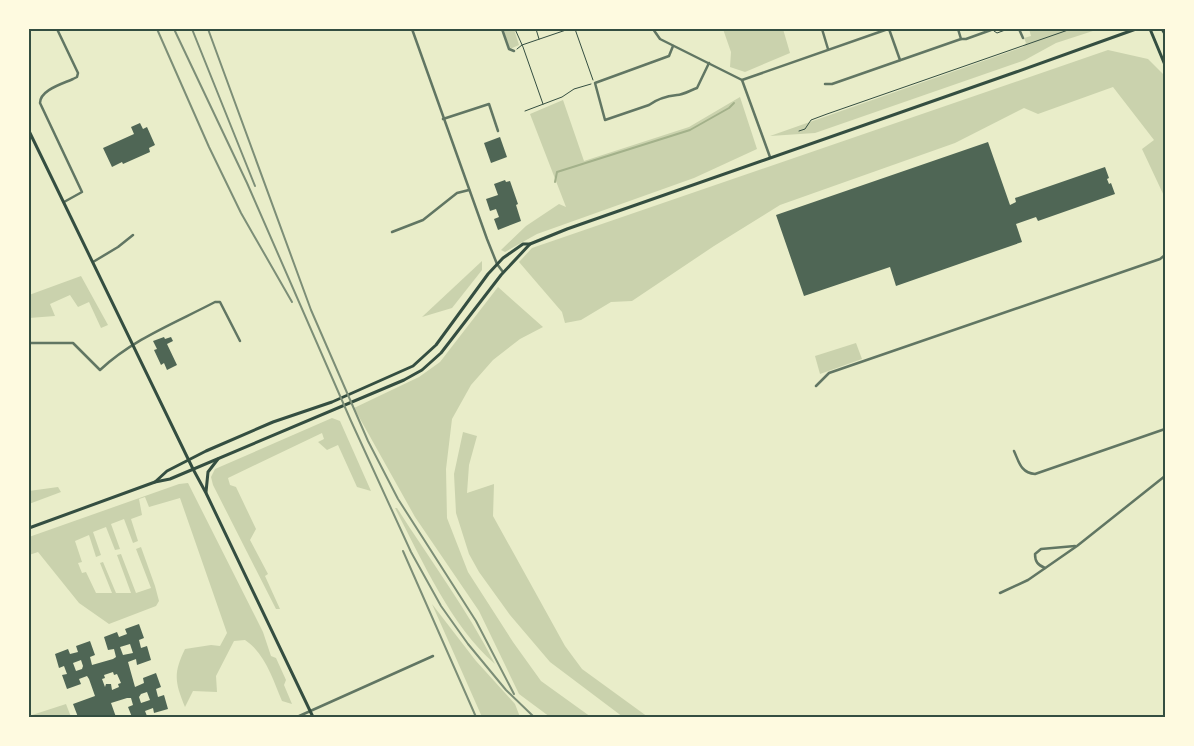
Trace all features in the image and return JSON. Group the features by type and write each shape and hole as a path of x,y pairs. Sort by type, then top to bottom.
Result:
{"main road":[{"path":"155,482 167,471 188,460 273,422 332,402 413,366 436,345 497,264 520,246 1136,29"},
{"path":"1150,29 1165,65"},
{"path":"1162,29 1165,34"},
{"path":"29,131 313,717"},
{"path":"29,528 155,482 170,479 346,406 418,373 434,361 450,343 503,272 530,244"},
{"path":"206,493 208,472 218,458"}],"street":[{"path":"57,29 78,73 73,79 45,93 40,99 40,103 82,192 64,202"},
{"path":"412,29 469,190 497,264 503,272"},
{"path":"502,29 509,48 514,51"},
{"path":"653,29 660,39 742,80 770,157"},
{"path":"822,29 828,49"},
{"path":"742,80 889,29 900,60"},
{"path":"958,29 961,39"},
{"path":"1019,29 1022,38"},
{"path":"825,84 832,84 991,30"},
{"path":"673,46 669,56 594,83 606,120 649,105 673,94 678,96 697,88 709,63"},
{"path":"443,119 489,104 498,131"},
{"path":"392,232 423,220 457,193 469,190"},
{"path":"93,262 118,248 133,235"},
{"path":"816,386 829,373 1160,259 1165,255"},
{"path":"29,343 73,342 100,370 114,357 132,345 215,302 220,302 240,341"},
{"path":"1014,451 1023,470 1028,474 1035,474 1165,429"},
{"path":"1000,593 1028,580 1077,546 1165,476"},
{"path":"1045,568 1038,565 1035,560 1035,554 1040,550 1077,546"},
{"path":"297,717 434,656"}],"path":[{"path":"515,29 543,104"},
{"path":"536,29 539,40"},
{"path":"514,51 522,46 569,29"},
{"path":"526,111 562,97 574,89 594,83 575,29"},
{"path":"991,30 997,32 1008,29"},
{"path":"799,131 805,129 812,120 827,114 1071,29"}],"green space":[{"path":"503,29 514,29 519,45 510,49"},
{"path":"723,29 783,29 790,53 745,72 730,67 731,52"},
{"path":"1029,29 1099,29 1056,43 1025,60 815,133 770,136 1023,47 1026,43 1024,38 1031,36"},
{"path":"1108,50 1148,59 1165,76 1165,198 1142,149 1154,140 1113,87 1038,114 1024,108 955,143 780,205 714,246 632,301 611,302 581,320 565,323 562,312 519,262 532,248"},
{"path":"740,97 757,149 694,178 537,234 505,252 501,250 526,226 559,204 566,207 530,114 563,100 584,161 689,127"},
{"path":"482,261 482,270 452,308 422,317"},
{"path":"81,276 108,325 101,328 89,302 78,307 70,295 50,304 55,316 29,318 29,295"},
{"path":"498,287 543,327 520,339 493,360 471,385 452,419 446,469 447,518 468,572 513,642 541,681 591,717 550,717 519,694 479,611 415,517 354,408 419,377 440,362"},
{"path":"856,343 862,359 820,374 815,356"},
{"path":"332,418 340,421 371,491 357,487 338,445 327,450 318,442 324,439 322,433 228,478 230,485 236,487 256,529 250,540 268,574 265,576 280,609 276,609 213,485 211,477 215,469"},
{"path":"463,432 477,436 469,465 467,493 494,484 493,516 565,646 582,669 648,717 623,717 550,662 510,615 479,572 469,554 456,513 454,474"},
{"path":"188,483 263,632 271,656 276,658 286,680 284,685 292,704 282,701 263,659 252,645 245,640 234,641 216,676 217,692 193,691 185,707 177,684 177,672 185,649 211,645 220,646 227,633 180,498 149,507 145,497 139,499 142,515 131,519 138,541 133,543 124,519 111,524 120,549 115,550 106,527 93,532 101,555 96,557 89,535 75,541 82,562 78,563 82,573 86,572 96,593 112,593 100,563 103,562 116,593 131,593 117,555 121,554 136,593 151,588 136,549 141,547 159,601 156,606 109,624 79,603 38,552 29,555 29,537 179,484"},
{"path":"58,487 61,492 29,504 29,491"},
{"path":"395,508 397,508 460,604 495,664 479,649 451,612"},
{"path":"432,604 476,661 515,704 520,717 482,717"},
{"path":"66,704 71,717 29,717 29,716"}],"building":[{"path":"140,123 143,129 147,127 155,145 149,148 150,152 112,167 103,148 134,134 131,127"},
{"path":"500,137 507,157 491,163 484,143"},
{"path":"988,142 1010,205 1016,202 1015,198 1105,167 1109,178 1107,179 1109,184 1111,183 1115,194 1038,221 1036,217 1016,224 1022,242 896,286 890,267 804,296 776,215"},
{"path":"505,180 506,182 510,181 518,204 516,205 521,221 498,230 494,219 499,217 496,209 490,211 486,199 498,195 494,184"},
{"path":"164,337 165,339 171,337 173,341 167,344 177,365 167,370 164,363 161,365 154,350 157,349 153,341"},
{"path":"139,624 144,638 139,640 141,648 147,646 151,660 137,665 136,659 128,662 135,687 144,683 143,678 156,673 161,687 156,689 158,697 164,695 168,709 154,713 153,708 145,711 147,716 132,717 128,707 133,705 131,698 127,698 111,703 116,717 78,717 73,704 95,696 89,679 87,676 79,679 81,684 67,689 62,675 67,674 64,666 59,668 55,654 68,649 70,654 78,652 76,646 90,641 95,655 90,657 92,665 113,659 116,657 114,649 108,650 104,637 117,632 119,637 127,634 125,629","holes":["130,644 133,653 123,655 120,647","81,660 82,669 76,671 73,663","113,672 114,675 117,674 121,683 118,684 119,687 112,690 111,684 106,684 105,687 102,679 105,678 104,675","147,692 150,700 141,703 139,697"]}],"waterway":[{"path":"555,182 557,172 690,130 729,108 734,103"}],"railway":[{"path":"157,29 209,147 241,213 292,302"},
{"path":"174,29 247,183 351,421 411,552 441,606 468,644 506,690 534,717"},
{"path":"192,29 255,186"},
{"path":"208,29 311,310 368,441 398,499 476,621 514,694"},
{"path":"403,551 476,717"}]}
